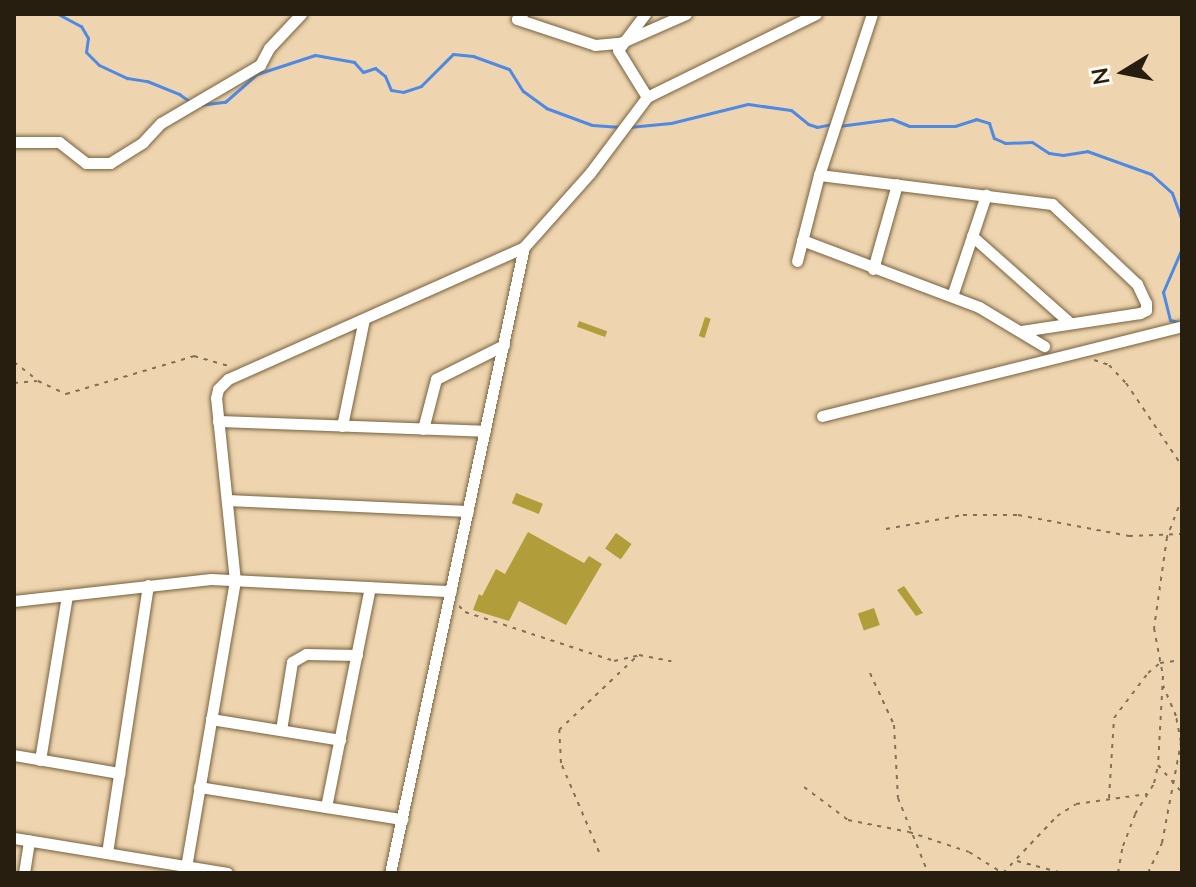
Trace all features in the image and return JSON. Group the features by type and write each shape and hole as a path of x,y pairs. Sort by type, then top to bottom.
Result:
{"street":[{"path":"14,142 59,142 86,163 110,163 143,142 161,123 260,65 269,48 301,14"},
{"path":"522,14 517,19 595,45 620,43 686,14"},
{"path":"645,14 620,43 620,57 647,97"},
{"path":"185,870 235,581 218,421 218,389 228,379 524,247 590,173 647,97 816,14"},
{"path":"797,261 819,175 872,14"},
{"path":"819,175 1052,204 1143,292 1146,310 1140,313 1021,331"},
{"path":"873,269 897,184"},
{"path":"952,296 986,195"},
{"path":"972,236 1070,323"},
{"path":"802,240 952,296 1044,346"},
{"path":"390,873 524,247"},
{"path":"342,426 364,319"},
{"path":"822,416 1182,326"},
{"path":"423,429 436,379 504,345"},
{"path":"218,421 485,431"},
{"path":"227,500 468,511"},
{"path":"14,601 202,579 370,587 450,595"},
{"path":"107,853 148,585"},
{"path":"326,807 370,587"},
{"path":"40,760 67,595"},
{"path":"281,730 292,662 306,654 357,655"},
{"path":"211,719 340,740"},
{"path":"14,755 119,773"},
{"path":"199,787 402,819"},
{"path":"14,838 185,870 227,873"},
{"path":"24,873 29,840"}],"path":[{"path":"1073,354 1109,365 1126,383 1182,466"},
{"path":"14,362 38,381 66,394 194,356 245,372"},
{"path":"14,383 38,381"},
{"path":"1118,873 1123,846 1158,765 1162,685 1154,628 1167,537 1182,498"},
{"path":"886,529 963,515 1018,515 1129,536 1167,537 1182,534"},
{"path":"450,595 465,612 614,661 637,656 671,661"},
{"path":"599,852 561,763 559,730 637,656"},
{"path":"1109,798 1114,718 1160,663 1182,660"},
{"path":"870,673 894,725 898,798 909,832 928,873"},
{"path":"1148,873 1162,843 1181,742 1176,716 1162,685"},
{"path":"1158,765 1182,793"},
{"path":"804,787 848,820 909,832 969,852 1003,873 1057,816 1076,804 1147,794"},
{"path":"1016,861 1062,873"}],"building":[{"path":"705,317 711,319 705,338 699,336"},
{"path":"579,321 607,331 605,337 577,327"},
{"path":"516,493 543,504 539,514 512,503"},
{"path":"528,532 584,563 589,556 602,564 566,625 519,601 509,621 473,610 479,594 482,596 496,569 505,574"},
{"path":"616,533 632,544 621,559 605,549"},
{"path":"904,586 923,613 916,616 897,590"},
{"path":"874,608 880,625 864,631 858,614"}],"waterway":[{"path":"58,14 81,26 88,38 86,52 99,65 127,78 147,81 189,101"},
{"path":"199,105 225,102 257,74 315,55 354,62 363,72 375,68 385,76 391,90 403,92 421,86 453,54 473,56 509,69 523,91 546,108 592,125 621,127"},
{"path":"629,127 671,123 748,104 791,110 808,124 817,127 832,124"},
{"path":"839,126 892,119 909,126 955,126 976,119 989,123 994,138 1005,143 1032,142 1049,153 1063,155 1087,151 1151,174 1172,193 1182,221"},
{"path":"1178,322 1170,320 1163,292 1182,248"}]}
